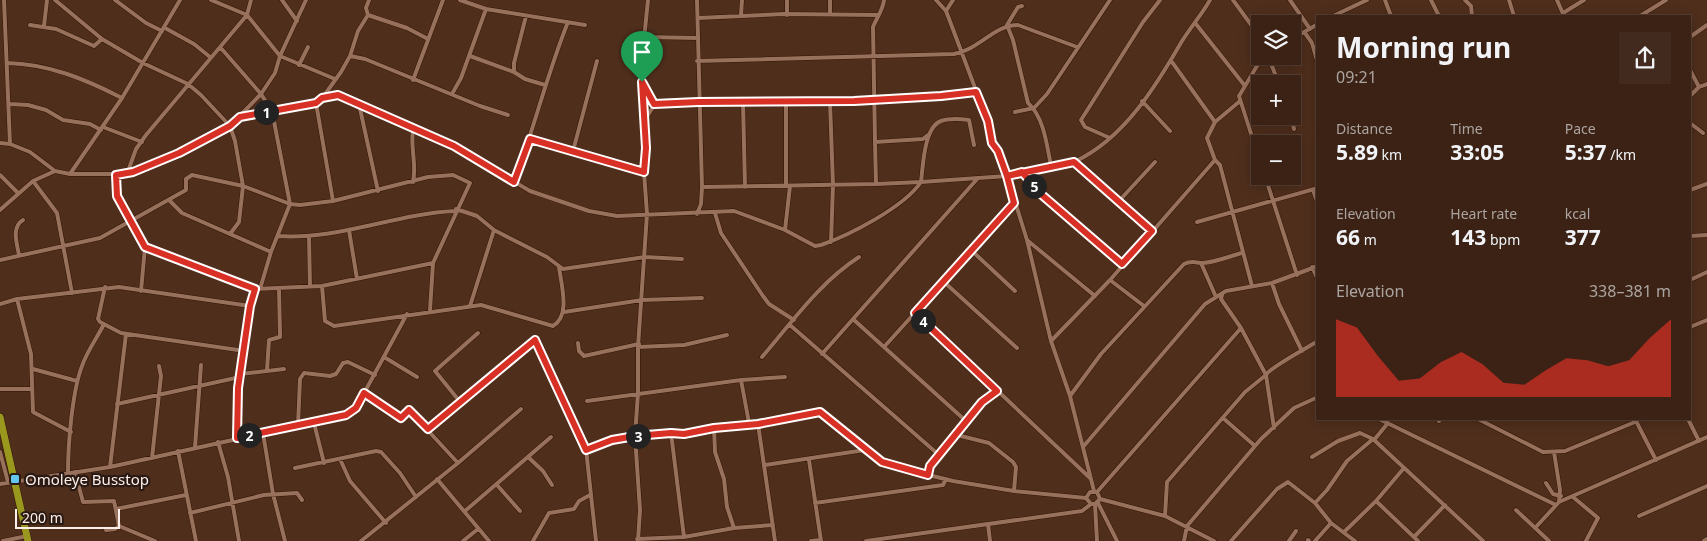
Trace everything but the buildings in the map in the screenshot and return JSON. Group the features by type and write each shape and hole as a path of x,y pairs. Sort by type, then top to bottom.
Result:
{"highway":[{"path":"0,417 11,481 27,539"}],"street":[{"path":"4,0 3,13 10,104 10,144"},
{"path":"44,26 47,0"},
{"path":"55,0 102,39 143,63 188,84 230,126 244,186 239,222 230,234"},
{"path":"115,0 146,23 194,44 210,57"},
{"path":"70,174 122,98 164,30 180,0"},
{"path":"211,0 247,15 280,56 335,79"},
{"path":"127,174 133,156 142,142 210,57 247,15 252,0"},
{"path":"282,0 297,21"},
{"path":"0,143 10,144 30,152 54,171 70,174 127,174 179,153 230,126 261,94 275,73 280,56 306,0"},
{"path":"240,117 316,103 322,98 350,56 358,31 368,15 366,8 369,0"},
{"path":"413,80 443,0"},
{"path":"460,0 486,9 585,25"},
{"path":"648,0 642,82 647,214 638,346 638,393 635,436 640,510 637,540 684,537 734,528 773,525"},
{"path":"697,0 698,102 702,187 701,204 697,214"},
{"path":"741,15 742,0"},
{"path":"787,0 787,15"},
{"path":"830,0 830,14"},
{"path":"876,184 873,27 877,15 883,9 884,0"},
{"path":"936,0 946,11 962,52 988,121 992,143 998,151 1027,240 1051,341 1070,396 1095,492 1097,541"},
{"path":"946,11 953,0"},
{"path":"1015,112 1034,108 1066,68 1077,47 1110,0"},
{"path":"1110,138 1085,126 1081,120 1143,22 1160,0"},
{"path":"702,187 833,186 921,182 1007,176 1074,162 1110,138 1124,126 1172,62 1183,40 1196,24 1210,0"},
{"path":"1233,0 1251,25"},
{"path":"1290,0 1310,29"},
{"path":"1350,0 1353,6"},
{"path":"1334,15 1367,0"},
{"path":"1385,0 1391,15"},
{"path":"1431,0 1438,15"},
{"path":"1465,0 1471,6 1472,15"},
{"path":"1510,0 1514,15"},
{"path":"1557,0 1564,15 1584,0"},
{"path":"1642,15 1666,0"},
{"path":"697,61 802,59 817,56 847,58 962,52 982,42 1007,25 1018,7 1022,6"},
{"path":"452,94 470,56 486,9"},
{"path":"1343,11 1345,15"},
{"path":"368,15 407,28 428,39"},
{"path":"698,18 741,15 877,15"},
{"path":"514,72 514,62 526,16"},
{"path":"514,182 530,139 545,85 568,22"},
{"path":"1196,24 1245,86"},
{"path":"30,25 56,29 94,46 102,39"},
{"path":"1007,25 1018,25 1077,47"},
{"path":"1007,25 1013,40 1028,103 1034,108 1042,127 1052,166"},
{"path":"1301,35 1316,25"},
{"path":"1691,36 1707,25"},
{"path":"1305,33 1312,43 1316,57"},
{"path":"644,38 698,38"},
{"path":"220,47 261,94 272,111 290,204 250,306 245,351 240,375 237,438"},
{"path":"299,65 308,47"},
{"path":"0,56 7,56"},
{"path":"350,56 365,59 413,80 508,115"},
{"path":"470,56 514,72 525,79 545,85"},
{"path":"573,151 597,61"},
{"path":"1172,62 1216,122"},
{"path":"7,63 43,66 88,80 122,98"},
{"path":"1251,135 1239,96 1258,65"},
{"path":"1691,72 1699,87"},
{"path":"642,82 654,104"},
{"path":"1691,95 1699,87 1707,84"},
{"path":"654,104 830,102 941,96 976,92"},
{"path":"322,98 340,96 359,104 413,130 454,146 530,191 589,211 617,216 734,211 785,230 815,246 831,242 892,209 913,194 921,182 928,135"},
{"path":"1142,101 1170,131"},
{"path":"743,102 745,187"},
{"path":"785,230 788,186 786,102"},
{"path":"830,102 833,186 831,242"},
{"path":"1240,102 1216,122 1207,138 1215,160 1220,165 1252,286"},
{"path":"316,103 333,201"},
{"path":"10,104 28,105 46,110 63,120 90,124 142,142"},
{"path":"359,104 378,191"},
{"path":"644,121 654,104"},
{"path":"875,142 923,139 936,124 943,120 969,120 974,145"},
{"path":"1691,124 1703,133"},
{"path":"1293,125 1294,129"},
{"path":"413,130 412,143 415,171 413,182"},
{"path":"530,139 644,172"},
{"path":"1051,341 1110,280 1122,264 1215,160"},
{"path":"1074,162 1152,231"},
{"path":"1118,202 1155,162"},
{"path":"0,210 18,192 33,181 54,171"},
{"path":"1022,172 1042,195 1122,264"},
{"path":"116,175 117,196 145,247 141,291"},
{"path":"0,260 100,238 132,222 186,190 186,179 192,175 244,186 290,204 333,201 413,182 453,175 469,181 465,194 433,262 430,310"},
{"path":"0,176 18,192"},
{"path":"822,354 978,178"},
{"path":"33,181 57,213 72,293"},
{"path":"1691,190 1707,184"},
{"path":"1267,185 1297,275"},
{"path":"1197,222 1315,189"},
{"path":"169,200 182,213 271,252"},
{"path":"884,347 1014,203"},
{"path":"278,236 309,236 349,230 410,215 456,210 477,216 494,230 547,257 559,267 569,270 645,258 682,259"},
{"path":"714,213 721,233 763,296 769,304 794,320"},
{"path":"19,256 15,232 18,224 24,220"},
{"path":"349,230 357,279"},
{"path":"470,306 494,230"},
{"path":"1691,236 1707,235"},
{"path":"309,236 310,286"},
{"path":"1027,240 1095,296"},
{"path":"145,247 257,289 322,286 433,262"},
{"path":"971,250 1015,291"},
{"path":"1070,396 1101,354 1184,264 1191,261 1200,263 1242,252"},
{"path":"762,357 840,270 859,257"},
{"path":"1200,263 1216,297"},
{"path":"1083,447 1205,304 1226,291 1272,283 1316,266"},
{"path":"322,286 325,321 329,324 481,304 502,309 550,326 557,324 564,312 559,267"},
{"path":"1312,267 1316,276"},
{"path":"1691,280 1707,272"},
{"path":"1110,280 1144,306"},
{"path":"944,282 1017,348"},
{"path":"1272,283 1279,304 1302,351"},
{"path":"105,287 98,316 100,322 104,324 126,334 245,351"},
{"path":"0,304 105,287 250,306"},
{"path":"267,370 270,340 280,337 279,289"},
{"path":"1222,295 1221,299 1241,328 1266,374 1274,428"},
{"path":"564,312 642,300 702,298"},
{"path":"17,300 31,354 33,412 71,432"},
{"path":"915,313 1091,479"},
{"path":"0,484 110,467 194,447 314,423 350,413 375,375 407,314"},
{"path":"854,320 967,422"},
{"path":"1691,327 1707,320"},
{"path":"68,473 68,448 77,381 82,365 104,324"},
{"path":"790,325 939,455"},
{"path":"1086,498 1087,495 1095,492 1241,328"},
{"path":"461,403 435,371 478,332"},
{"path":"110,467 126,334"},
{"path":"578,343 579,351 584,356 638,346 684,345 727,335"},
{"path":"428,429 535,340 586,450 596,541"},
{"path":"1165,516 1167,482 1245,392 1266,374 1268,370 1316,341"},
{"path":"384,356 417,377"},
{"path":"298,425 300,379 304,373 330,376 336,374 342,363 348,362 375,375"},
{"path":"152,458 161,376 159,366"},
{"path":"194,447 201,366"},
{"path":"33,369 77,381"},
{"path":"117,404 200,386 240,375 284,369"},
{"path":"586,401 741,380 785,377"},
{"path":"741,380 749,424"},
{"path":"0,389 32,389"},
{"path":"928,475 929,468 982,402 997,391"},
{"path":"364,393 401,418 409,410 458,463"},
{"path":"1184,541 1187,526 1255,446 1294,408 1316,398"},
{"path":"361,541 386,523 521,409"},
{"path":"586,450 612,440 635,436 671,433 684,434 714,428 758,424 820,412 865,450 888,465 946,479 1014,491 1086,498 1096,502 1165,516 1214,541"},
{"path":"1223,418 1255,446"},
{"path":"1381,420 1558,504"},
{"path":"1480,420 1543,452 1565,451 1635,420 1642,430 1656,460"},
{"path":"1688,420 1699,441"},
{"path":"314,423 324,463"},
{"path":"1315,503 1327,490 1347,461 1373,439 1388,423"},
{"path":"758,424 775,541"},
{"path":"714,428 715,452 724,479 727,507 734,528"},
{"path":"1312,457 1338,441 1359,432 1373,439 1483,541"},
{"path":"263,433 273,494 284,541"},
{"path":"671,433 684,537"},
{"path":"956,435 989,443 1013,462 1016,467 1014,491"},
{"path":"465,512 551,437"},
{"path":"1535,528 1558,504 1707,438"},
{"path":"218,442 239,541"},
{"path":"765,465 809,460 865,450"},
{"path":"178,451 196,541"},
{"path":"295,468 376,451 381,452 400,473 416,497"},
{"path":"0,452 11,481"},
{"path":"1554,452 1561,496 1558,504"},
{"path":"528,457 543,471 552,485"},
{"path":"340,459 350,481 386,523"},
{"path":"809,460 821,541 810,541"},
{"path":"1344,532 1376,501 1404,468"},
{"path":"75,472 83,502 114,501 119,526"},
{"path":"437,479 488,541"},
{"path":"815,503 943,485 946,479"},
{"path":"1231,541 1271,495 1288,482 1315,503 1331,523 1355,541"},
{"path":"1546,483 1553,494 1561,496"},
{"path":"497,485 520,511"},
{"path":"1639,516 1707,486"},
{"path":"190,513 273,494 297,493 302,500"},
{"path":"116,509 186,495"},
{"path":"533,541 549,514 574,509 579,501 590,495"},
{"path":"1574,497 1598,518 1586,541"},
{"path":"1376,501 1418,541"},
{"path":"866,541 1082,511 1096,502"},
{"path":"1096,502 1117,541"},
{"path":"1414,537 1444,505"},
{"path":"1516,510 1549,541"},
{"path":"1315,541 1331,523"},
{"path":"988,524 990,541"},
{"path":"106,530 115,529 119,526"},
{"path":"119,526 156,541"},
{"path":"464,541 478,529"},
{"path":"1290,541 1296,531"},
{"path":"2,541 27,539"}],"place":[{"name":"Omoleye Busstop","path":"15,479"}],"route":[{"path":"642,82 646,148 644,172 530,139 514,182 454,146 413,130 338,95 322,98 316,103 240,117 230,126 199,144 133,172 116,175 115,190 117,196 145,247 255,289 250,306 245,351 238,388 237,438 346,415 356,408 364,393 401,418 409,410 428,429 535,340 586,450 612,440 635,436 671,433 684,434 714,428 758,424 820,412 882,462 909,472 928,475 930,466 982,402 997,391 915,313 1014,203 1007,176 1022,172 1074,162 1152,231 1122,264 1042,195 1022,172 1007,176 998,151 992,143 988,121 976,92 954,96 900,97 830,102 654,104 642,82"}]}
